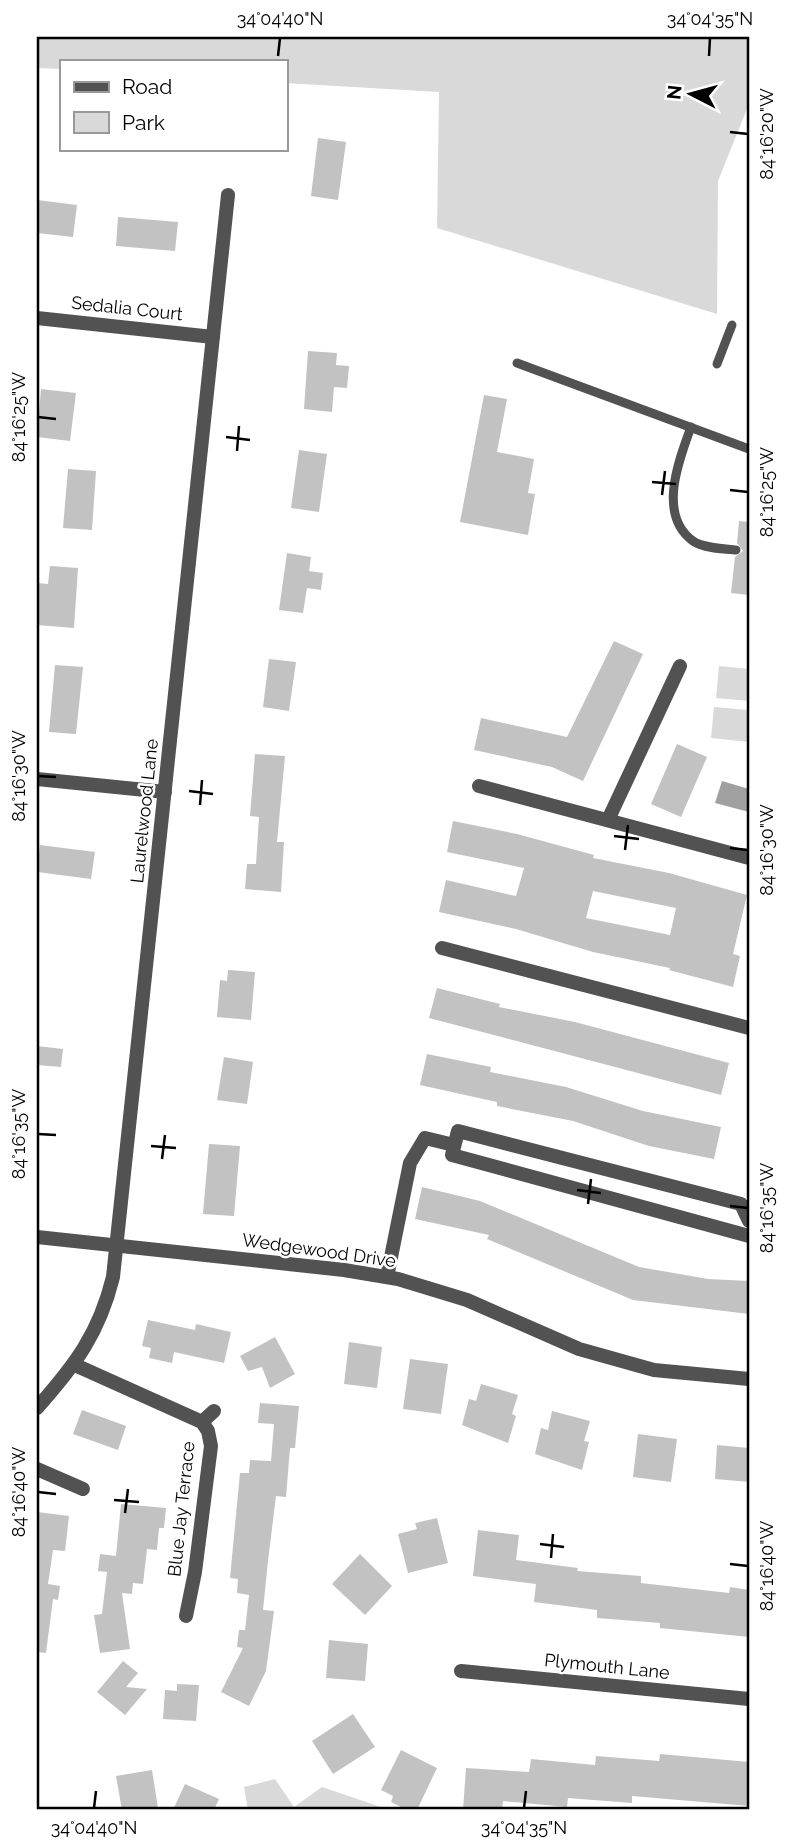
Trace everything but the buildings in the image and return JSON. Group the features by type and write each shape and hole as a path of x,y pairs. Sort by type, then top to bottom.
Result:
{"street":[{"name":"Laurelwood Lane","path":"37,1408 75,1365 93,1336 105,1308 113,1277 228,195"},
{"name":"Sedalia Court","path":"37,318 213,337"},
{"path":"608,820 680,666"},
{"path":"37,779 165,792"},
{"path":"479,786 749,858"},
{"path":"442,948 749,1028"},
{"path":"749,1221 741,1204 646,1179 458,1131 454,1145 452,1155 749,1236"},
{"path":"387,1277 410,1163 425,1138 454,1145"},
{"name":"Wedgewood Drive","path":"37,1237 387,1277 467,1300 579,1349 654,1370 749,1378"},
{"name":"Blue Jay Terrace","path":"75,1365 202,1422 208,1431 211,1446 195,1572 186,1616"},
{"path":"202,1422 214,1411"},
{"path":"37,1469 83,1489"},
{"name":"Plymouth Lane","path":"461,1671 749,1699"}],"lane":[{"path":"717,364 732,325"},
{"path":"517,363 749,449"},
{"path":"691,427 674,472 673,496 680,526 694,542 736,550"}],"green space":[{"path":"37,37 749,37 749,104 718,181 717,314 437,228 439,92 287,83 287,60 60,60 60,69 37,68"},
{"path":"719,666 749,669 749,701 716,698"},
{"path":"714,707 749,710 749,742 711,738"},
{"path":"275,1779 294,1807 322,1787 390,1810 248,1810 244,1787"}],"shaded area":[{"path":"722,781 749,789 749,812 715,803"}]}
